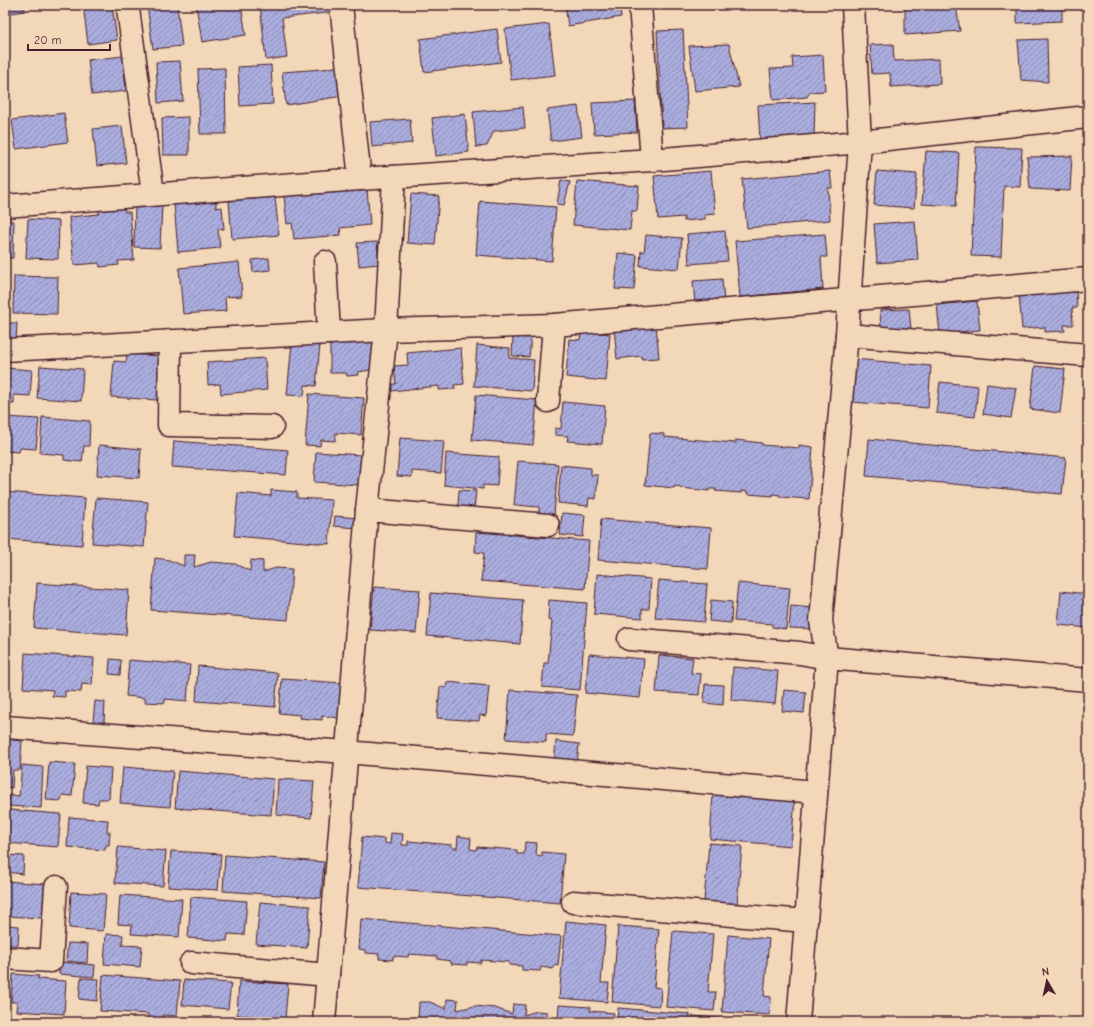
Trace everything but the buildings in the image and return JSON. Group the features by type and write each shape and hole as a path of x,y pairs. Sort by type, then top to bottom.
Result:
{"street":[{"path":"341,5 360,179"},
{"path":"640,5 652,160"},
{"path":"798,1022 827,658 822,621 847,335 860,142 853,5"},
{"path":"128,9 153,194"},
{"path":"5,206 360,179 652,160 860,142 1088,117"},
{"path":"324,1022 367,510 386,330 394,177"},
{"path":"325,262 329,333"},
{"path":"5,350 386,330 554,325 849,298 1088,279"},
{"path":"548,401 554,325"},
{"path":"847,335 1088,355"},
{"path":"170,341 169,425 272,426"},
{"path":"367,510 548,525"},
{"path":"630,638 800,653 827,658 1088,680"},
{"path":"5,727 346,752 816,792"},
{"path":"5,958 51,961 56,887"},
{"path":"573,902 806,921"},
{"path":"191,963 328,975"}]}
